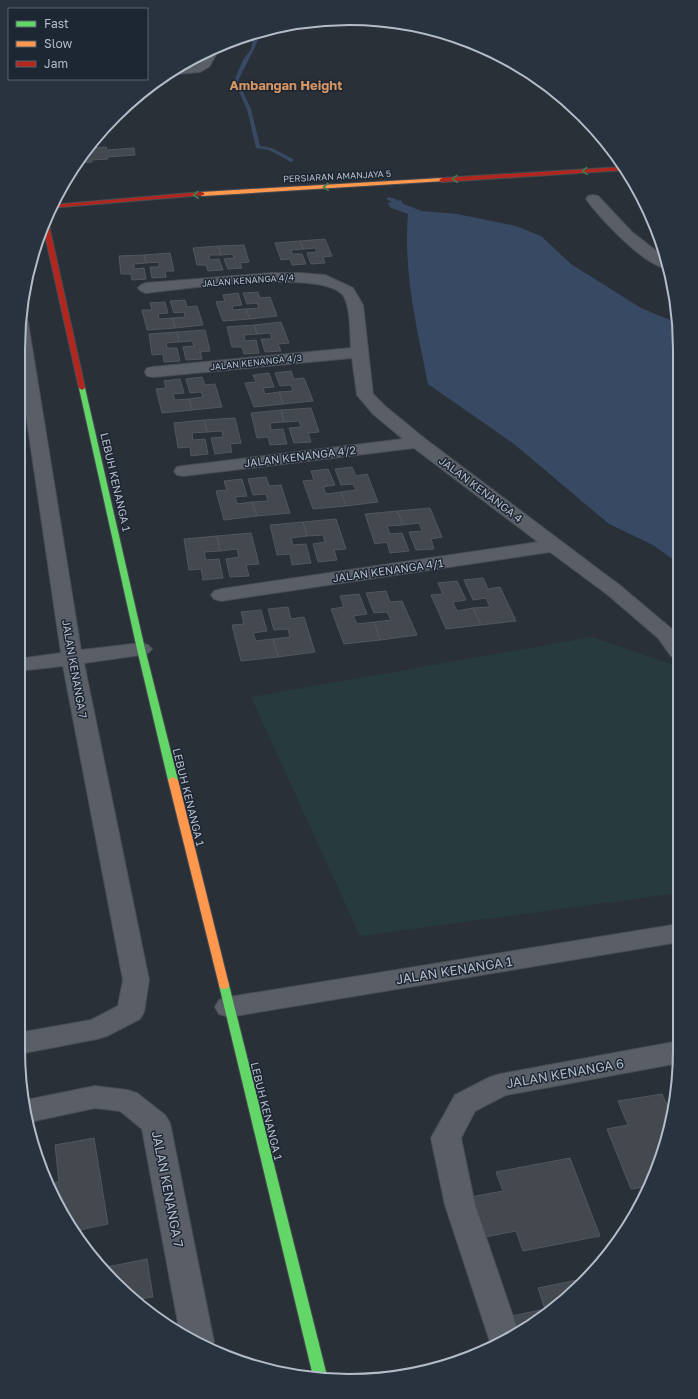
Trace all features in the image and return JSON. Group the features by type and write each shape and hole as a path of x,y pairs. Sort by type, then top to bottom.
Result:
{"street":[{"path":"182,71 196,70 205,65 209,57"},
{"name":"PERSIARAN AMANJAYA 5","path":"58,205 214,193 618,169"},
{"path":"593,199 618,228 648,254 661,261"},
{"name":"LEBUH KENANGA 1","path":"47,232 140,649 319,1372"},
{"name":"JALAN KENANGA 4/4","path":"146,288 272,277 300,277 325,280 348,291"},
{"name":"JALAN KENANGA 4","path":"348,291 355,305 359,352 365,395 379,410 418,442 615,591 666,634 673,644"},
{"name":"JALAN KENANGA 4/3","path":"153,372 359,352"},
{"name":"JALAN KENANGA 7","path":"25,354 72,658 136,980 130,1012 97,1029 25,1043"},
{"name":"JALAN KENANGA 4/2","path":"183,471 418,442"},
{"name":"JALAN KENANGA 4/1","path":"221,595 555,545"},
{"path":"25,664 140,649"},
{"name":"JALAN KENANGA 1","path":"229,1007 673,933"},
{"name":"JALAN KENANGA 6","path":"503,1335 460,1205 446,1138 465,1103 500,1085 673,1053"},
{"name":"JALAN KENANGA 7","path":"31,1110 95,1097 127,1101 155,1122 197,1336"}],"green space":[{"path":"592,637 673,665 673,894 360,936 251,697"}],"water":[{"path":"401,200 403,204 422,211 457,214 516,226 541,236 571,264 641,308 671,321 673,349 673,559 653,545 609,524 514,444 428,384 409,279 407,257 408,214 391,208 387,203"}],"building":[{"path":"106,147 107,150 134,148 135,155 107,157 108,159 92,160 92,162 85,162 95,148"},
{"path":"325,239 332,256 323,257 325,263 311,264 307,253 317,252 315,248 303,249 300,241"},
{"path":"300,241 303,249 291,250 293,254 302,254 306,264 292,265 290,259 281,260 275,243"},
{"path":"244,245 249,262 240,263 242,268 228,269 224,259 234,258 233,254 221,255 218,246"},
{"path":"218,246 221,255 209,255 210,260 219,259 223,270 208,271 206,265 197,265 193,248"},
{"path":"170,253 174,271 165,271 166,277 152,278 150,267 159,267 159,262 146,263 144,255"},
{"path":"144,255 146,263 134,264 134,269 144,268 146,279 132,280 131,274 121,274 119,256"},
{"path":"258,292 260,298 270,297 277,316 250,319 246,309 259,308 257,303 247,304 243,293"},
{"path":"238,293 242,305 232,306 233,310 246,309 250,319 223,321 216,302 225,301 223,295"},
{"path":"185,300 187,307 197,306 203,325 175,328 172,318 185,317 184,312 174,313 170,301"},
{"path":"165,302 168,313 158,314 159,319 172,318 175,328 147,330 142,310 152,310 150,303"},
{"path":"281,322 289,343 278,344 281,351 265,352 261,339 272,339 270,333 257,334 254,325"},
{"path":"254,325 257,334 244,335 245,341 256,340 259,353 244,354 242,347 232,347 227,327"},
{"path":"205,330 210,351 200,352 202,359 186,360 183,347 194,346 192,341 179,342 177,332"},
{"path":"177,332 179,342 166,343 167,348 177,348 180,361 164,362 163,354 152,355 149,334"},
{"path":"291,371 294,379 304,378 313,401 283,404 279,392 293,391 291,385 280,386 275,373"},
{"path":"269,373 274,387 263,388 265,394 279,392 283,404 254,407 245,383 256,382 253,375"},
{"path":"202,377 205,385 215,384 222,407 192,410 189,399 203,397 201,392 190,393 186,379"},
{"path":"180,379 184,393 173,394 175,400 189,399 192,410 162,413 156,389 166,388 164,381"},
{"path":"311,408 319,432 308,433 311,442 294,443 289,428 301,427 299,421 284,422 281,410"},
{"path":"281,410 284,422 270,423 271,430 283,429 287,444 270,445 268,437 257,438 251,413"},
{"path":"235,418 241,443 230,444 232,452 215,454 211,438 223,437 222,431 207,432 204,420"},
{"path":"204,420 207,432 192,433 193,440 205,439 208,454 191,456 190,447 178,448 174,423"},
{"path":"352,467 356,476 367,474 378,502 346,506 341,492 356,490 353,484 341,485 335,469"},
{"path":"328,469 335,485 323,487 326,494 341,492 346,506 313,509 303,481 314,480 311,471"},
{"path":"266,477 269,486 281,485 290,513 257,516 252,502 268,501 266,494 253,495 248,479"},
{"path":"242,479 247,496 235,497 237,504 252,502 257,516 224,520 216,491 227,490 224,481"},
{"path":"430,508 442,537 431,539 434,549 416,550 409,532 422,531 419,523 403,525 397,511"},
{"path":"397,511 403,525 387,526 390,534 402,533 409,551 390,553 387,542 375,544 365,514"},
{"path":"336,519 346,549 334,550 337,560 318,562 313,544 325,542 323,535 307,536 303,522"},
{"path":"303,522 307,536 291,538 293,545 306,544 311,563 292,565 290,554 277,555 270,525"},
{"path":"251,533 259,564 246,565 249,576 230,577 226,559 239,557 237,549 220,551 217,536"},
{"path":"217,536 220,551 204,552 206,560 219,559 223,578 203,580 201,569 189,570 184,539"},
{"path":"483,578 488,589 500,587 516,621 481,625 473,608 490,607 486,598 473,600 464,580"},
{"path":"457,581 466,600 453,602 457,611 473,608 481,625 446,629 431,595 443,594 438,583"},
{"path":"386,591 390,602 402,601 417,635 380,640 374,622 391,620 387,612 374,613 366,593"},
{"path":"359,594 367,614 353,616 357,624 374,622 380,640 344,644 331,609 344,607 340,596"},
{"path":"288,607 291,619 304,617 315,652 278,657 273,639 290,637 288,629 274,630 268,609"},
{"path":"261,610 267,631 253,633 256,641 273,639 278,657 241,661 232,625 244,624 241,612"},
{"path":"662,1094 668,1107 656,1154 642,1187 631,1189 607,1129 628,1125 618,1101"},
{"path":"94,1138 108,1224 80,1230 68,1212 54,1183 59,1182 55,1145"},
{"path":"570,1158 600,1236 523,1251 516,1231 485,1237 471,1197 503,1191 496,1172"},
{"path":"147,1259 153,1297 141,1299 108,1267"},
{"path":"577,1280 563,1294 545,1308 538,1288"},
{"path":"542,1310 516,1328 512,1316"}],"waterway":[{"path":"255,39 253,49 245,60 236,81 249,109 258,147 270,149 291,160"},
{"path":"389,199 395,201 395,207 402,209"}],"traffic: fast":[{"path":"82,388 141,649 173,780"},
{"path":"224,985 319,1372"}],"traffic: slow":[{"path":"202,194 442,180"},
{"path":"173,780 224,985"}],"traffic: jam":[{"path":"442,180 618,169"},
{"path":"58,206 202,194"},
{"path":"47,232 82,388"}],"district":[{"name":"Ambangan Height","path":"286,85"}]}
